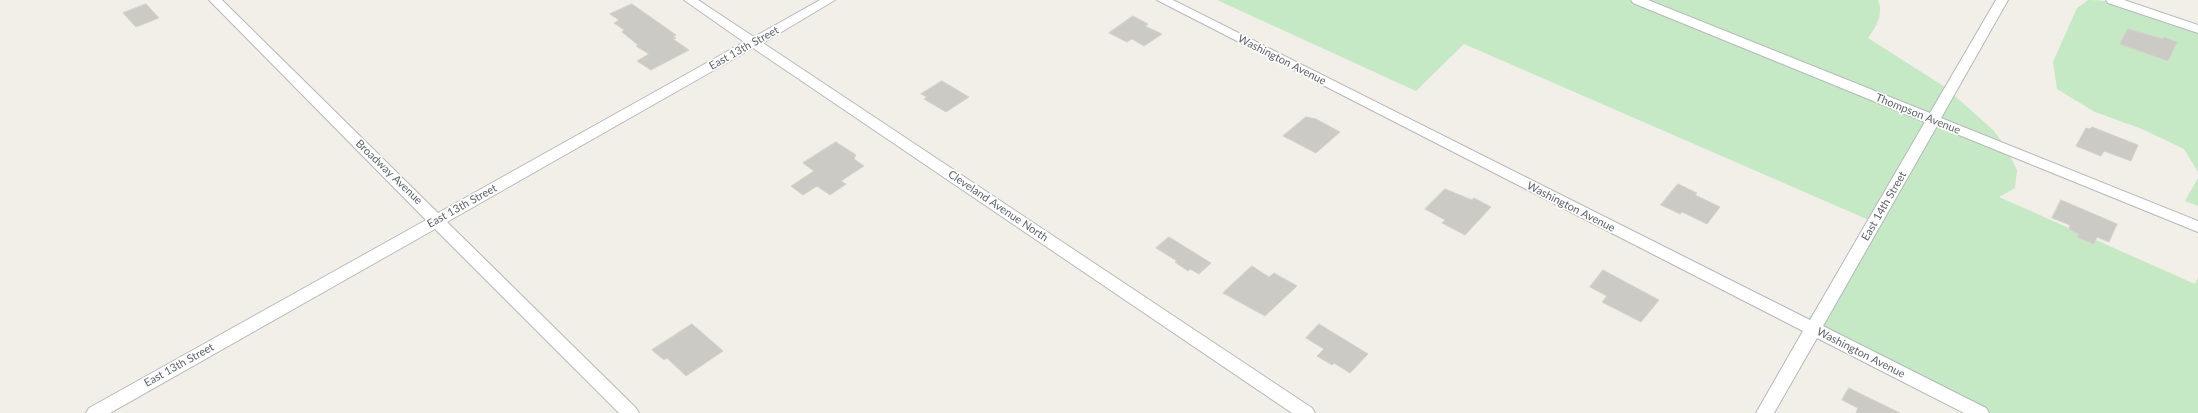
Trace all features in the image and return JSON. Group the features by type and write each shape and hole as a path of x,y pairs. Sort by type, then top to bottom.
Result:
{"street":[{"name":"Broadway Avenue","path":"215,0 438,220 630,413"},
{"name":"Cleveland Avenue North","path":"690,0 1306,413"},
{"name":"East 13th Street","path":"95,413 829,0"},
{"name":"Washington Avenue","path":"1163,0 1980,413"},
{"name":"Thompson Avenue","path":"1637,0 2198,227"},
{"name":"East 14th Street","path":"1766,413 2002,0"},
{"path":"2112,0 2198,29"}],"green space":[{"path":"1217,0 1878,0 1880,5 1880,15 1868,38 1945,87 1993,130 2005,146 2017,170 2015,188 1999,197 2195,284 2198,277 2198,413 1988,413 1806,322 1878,224 1464,44 1416,91"},
{"path":"2088,0 2115,3 2144,10 2172,19 2198,30 2198,172 2184,149 2142,129 2095,112 2057,89 2053,62 2077,8"},
{"path":"2198,178 2198,206 2185,201"}],"building":[{"path":"146,4 159,18 136,27 123,13"},
{"path":"632,4 676,35 673,36 676,38 673,39 689,50 651,70 637,61 649,54 636,46 638,45 622,32 624,30 614,23 619,20 610,14"},
{"path":"1133,16 1148,24 1145,26 1162,34 1144,46 1132,39 1127,42 1109,33"},
{"path":"2128,29 2163,39 2164,37 2177,42 2168,61 2120,44"},
{"path":"942,81 969,97 946,112 924,99 927,97 921,94"},
{"path":"1306,117 1316,119 1340,132 1316,153 1283,136"},
{"path":"2092,127 2138,145 2131,161 2104,151 2101,156 2076,146 2086,128 2090,129"},
{"path":"836,142 856,155 854,159 864,166 841,181 846,184 830,195 817,186 803,195 791,186 814,171 803,163"},
{"path":"1678,184 1697,193 1695,195 1720,207 1707,224 1682,212 1680,214 1661,205"},
{"path":"1445,189 1472,200 1474,198 1491,207 1465,235 1442,223 1445,220 1425,209"},
{"path":"2061,200 2117,224 2109,242 2097,237 2094,244 2077,237 2079,234 2069,229 2070,225 2052,218"},
{"path":"1169,237 1211,263 1199,274 1190,269 1188,271 1175,262 1177,261 1156,248"},
{"path":"1252,266 1269,277 1274,273 1297,286 1265,316 1223,293"},
{"path":"1603,270 1659,300 1641,322 1602,302 1607,296 1590,287"},
{"path":"692,324 723,351 686,376 667,358 664,360 652,350"},
{"path":"1319,324 1368,354 1350,373 1334,363 1332,365 1317,356 1324,349 1306,338"},
{"path":"1849,388 1900,413 1856,413 1858,408 1842,400"}]}
